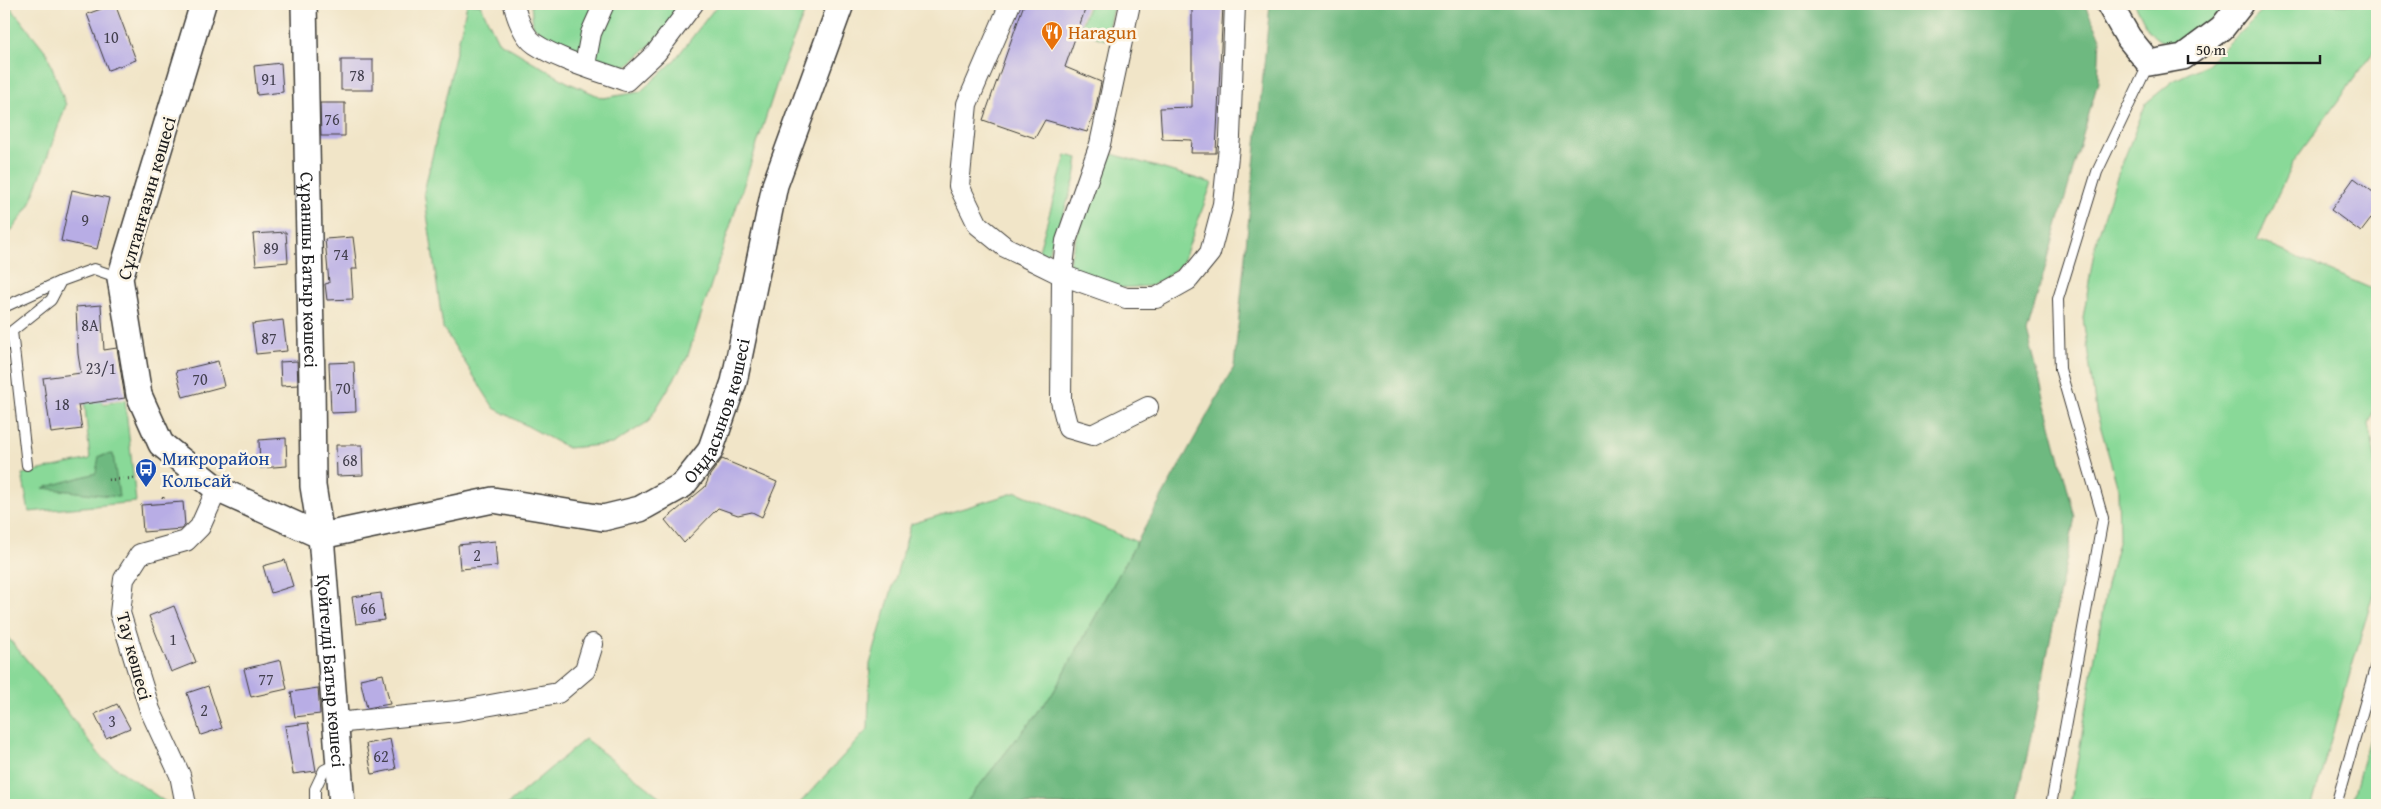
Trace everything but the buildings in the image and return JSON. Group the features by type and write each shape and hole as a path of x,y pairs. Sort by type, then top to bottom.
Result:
{"street":[{"name":"Сұлтанғазин көшесі","path":"203,4 120,278 139,395 161,444 217,489 321,536"},
{"name":"Сұраншы Батыр көшесі","path":"304,4 312,382 312,486 321,536"},
{"path":"514,4 516,16 534,43 626,81 656,53 694,4"},
{"path":"586,65 591,33 604,4"},
{"name":"Оңдасынов көшесі","path":"321,536 494,500 603,518 640,509 683,485 710,451 734,382 775,184 841,4"},
{"path":"1010,4 967,104 959,186 978,225 1005,247 1062,275 1126,298 1156,298 1188,280 1210,253 1223,204 1230,137 1235,4"},
{"path":"1130,4 1100,144 1066,240 1062,275 1061,401 1068,428 1092,436 1148,407"},
{"path":"2110,4 2128,37 2149,63 2182,57 2222,28 2241,4"},
{"name":"Тау көшесі","path":"186,805 180,774 150,710 120,613 124,579 140,554 186,541 200,527 217,489"},
{"name":"Қойгелді Батыр көшесі","path":"321,536 342,805"},
{"path":"336,723 456,712 558,693 585,670 593,644"}],"lane":[{"path":"2051,805 2103,518 2060,369 2058,299 2097,172 2149,63"},
{"path":"4,307 61,281 94,269 120,278"},
{"path":"27,465 12,331 51,300 61,281"},
{"path":"2336,805 2377,660"},
{"path":"315,805 315,789 324,770 338,763"}],"path":[{"path":"108,480 138,478"}],"green space":[{"path":"4,4 8,4 47,53 66,105 30,205 4,241"},
{"path":"467,4 480,4 498,41 567,82 603,98 640,92 673,62 718,4 808,4 782,68 687,358 648,422 612,444 568,448 494,408 443,328 424,192"},
{"path":"531,4 683,4 667,30 623,70 557,46 533,26"},
{"path":"1089,4 1114,4 1105,40 1079,31"},
{"path":"1270,4 2084,4 2100,36 2098,82 2027,332 2075,517 2017,805 964,805 1053,693 1234,367"},
{"path":"2135,4 2227,4 2212,21 2192,37 2181,42 2170,43 2160,40 2150,32"},
{"path":"2270,4 2377,4 2377,47 2292,164 2257,240 2377,291 2377,398 2369,424 2377,468 2377,580 2312,805 2070,805 2107,585 2119,538 2118,488 2096,411 2083,318 2095,246 2115,182 2146,103 2173,81 2207,64"},
{"path":"1102,151 1212,183 1182,264 1165,278 1151,286 1119,288 1067,269"},
{"path":"1066,155 1078,158 1075,178 1047,256 1038,254"},
{"path":"101,391 103,404 125,400 136,502 29,512 22,474 90,459 84,397"},
{"path":"113,454 119,497 43,488 96,473 99,456"},
{"path":"1017,492 1137,542 1053,693 964,805 798,805 868,729 870,664 911,524"},
{"path":"4,633 42,678 102,758 167,803 167,805 4,805"},
{"path":"2377,708 2377,805 2351,805"},
{"path":"585,739 664,800 681,805 507,805"}],"place":[{"name":"Haragun","path":"1052,51"},
{"name":"Микрорайон Кольсай","path":"146,488"}]}
